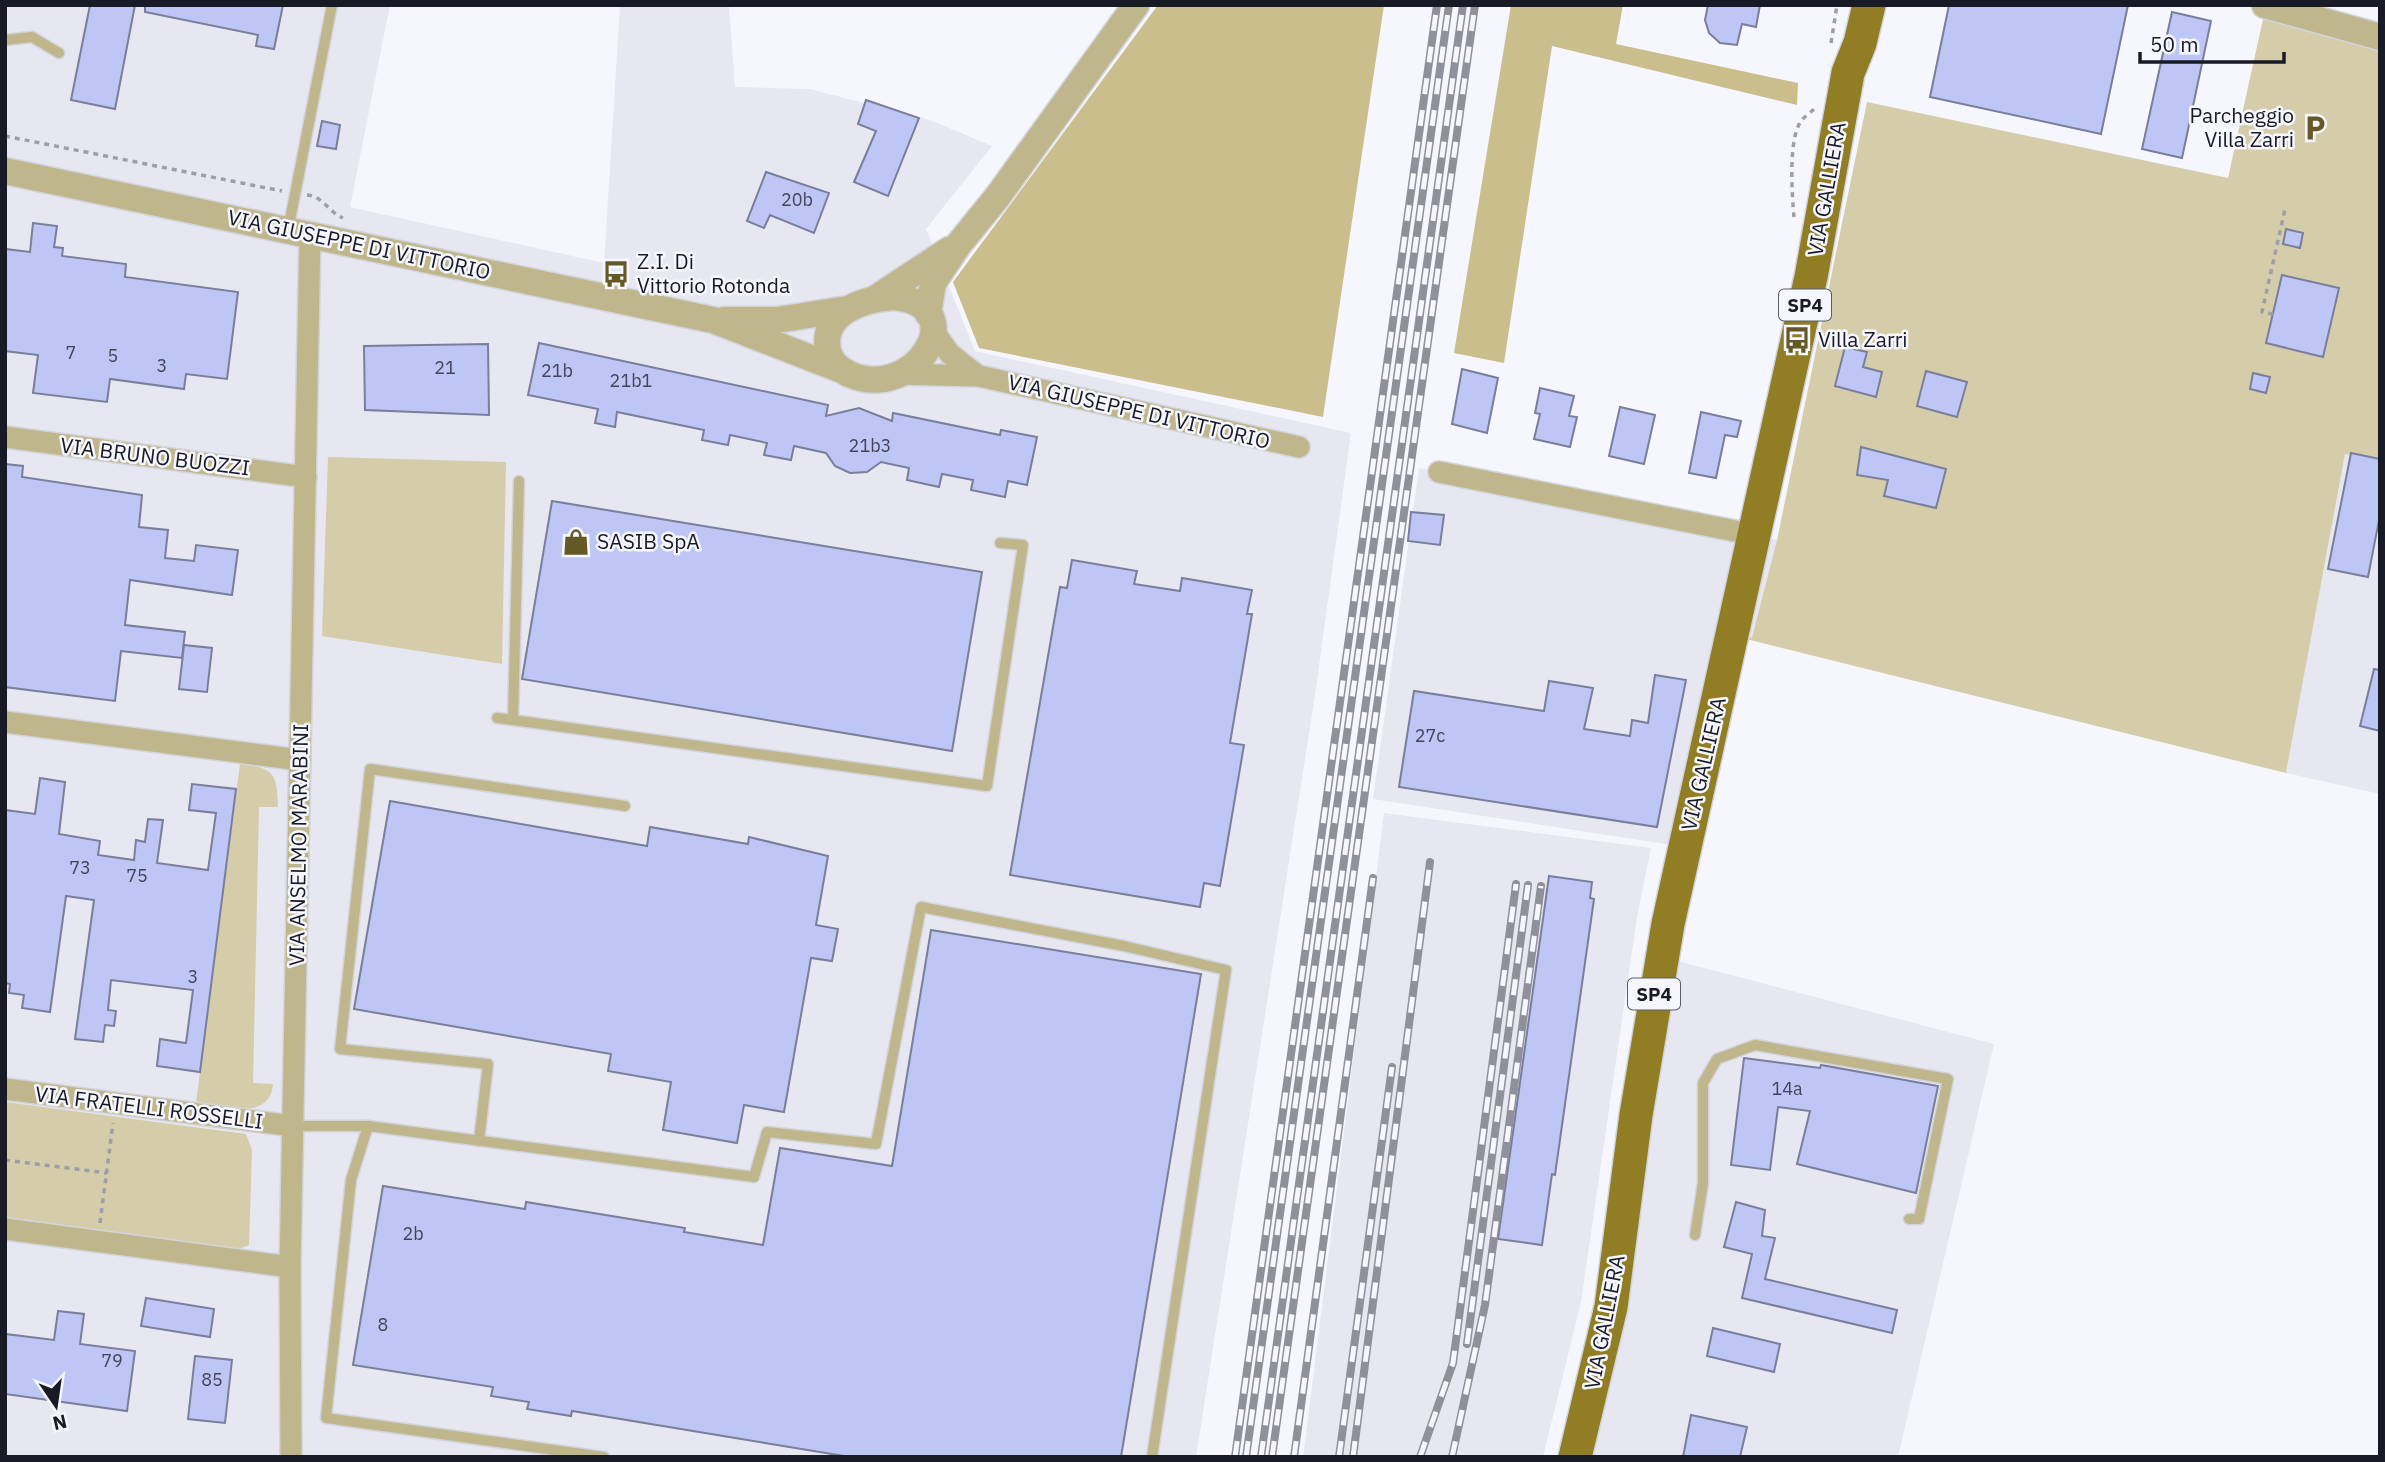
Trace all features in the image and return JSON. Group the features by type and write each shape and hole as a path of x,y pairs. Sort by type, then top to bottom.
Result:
{"main road":[{"name":"VIA GALLIERA","path":"1848,73 1844,38 1851,5"},
{"name":"VIA GALLIERA","path":"1575,1457 1611,1307 1637,1103 1668,924 1811,277 1848,73 1860,43 1869,5"}],"street":[{"name":"VIA GIUSEPPE DI VITTORIO","path":"897,374 928,354 933,284 959,244 998,195 1136,5"},
{"path":"2265,5 2380,37"},
{"name":"VIA GIUSEPPE DI VITTORIO","path":"5,171 712,320 869,378 897,374 979,376 1299,447"},
{"name":"VIA ANSELMO MARABINI","path":"291,1457 290,1268 306,477 299,232"},
{"name":"VIA GIUSEPPE DI VITTORIO","path":"712,320 777,320 847,309 875,298 959,244"},
{"name":"VIA GIUSEPPE DI VITTORIO","path":"875,298 907,298 931,322 950,354 979,376"},
{"path":"839,369 830,358 827,340 831,326 847,309"},
{"name":"VIA BRUNO BUOZZI","path":"5,437 306,477"},
{"path":"1439,472 1755,535"},
{"path":"5,722 300,760"},
{"name":"VIA FRATELLI ROSSELLI","path":"5,1089 293,1126"},
{"path":"5,1229 290,1268"}],"lane":[{"path":"299,232 294,194 332,5"},
{"path":"5,40 32,37 59,53"},
{"path":"513,720 519,481"},
{"path":"497,718 987,786 1023,545 1000,543"},
{"path":"479,1140 488,1064 340,1049 370,769 625,806"},
{"path":"293,1126 368,1126 754,1177 767,1132 876,1144 920,908 1124,946 1226,970 1152,1457"},
{"path":"1695,1236 1703,1184 1703,1083 1717,1059 1755,1045 1948,1079 1919,1219 1909,1219"},
{"path":"368,1126 351,1180 326,1418 604,1457"}],"path":[{"path":"5,136 294,194 314,195 331,213 354,220"},
{"path":"2273,314 2262,312 2285,209"},
{"path":"98,1242 115,1103"},
{"path":"5,1160 107,1172"}],"shaded area":[{"path":"5,5 390,5 350,207 604,263 620,5 729,5 735,87 810,89 930,120 992,146 926,229 975,351 1351,433 1315,695 1196,1457 5,1457"},
{"path":"1158,5 1384,5 1323,417 979,348 953,282"},
{"path":"1511,5 1623,5 1616,44 1798,83 1797,105 1552,46 1504,363 1454,353"},
{"path":"2265,10 2380,37 2380,458 2345,454 2286,773 1746,639 1752,637 1777,540 1867,102 2228,178"},
{"path":"2345,453 2380,458 2380,794 2286,773"},
{"path":"328,457 506,462 502,664 322,636"},
{"path":"1419,468 1777,540 1752,637 1746,639 1698,849 1373,799"},
{"path":"240,764 267,770 271,774 275,780 278,807 259,807 253,1083 273,1084 270,1096 263,1103 254,1108 243,1109 196,1103"},
{"path":"1384,813 1651,848 1637,917 1581,1302 1543,1457 1303,1457"},
{"path":"1670,959 1994,1044 1898,1457 1582,1457"},
{"path":"5,1102 246,1134 252,1150 249,1245 239,1249 5,1217"}],"building":[{"path":"90,5 135,5 115,109 71,100"},
{"path":"145,5 283,5 274,49 256,46 258,35 145,12"},
{"path":"1708,5 1760,5 1756,27 1742,24 1737,45 1720,43 1709,33 1705,20"},
{"path":"1949,5 2128,5 2101,134 1930,97"},
{"path":"2172,12 2211,21 2182,158 2142,149"},
{"path":"866,100 919,118 888,196 854,182 876,131 858,124"},
{"path":"322,121 340,125 336,149 317,146"},
{"path":"766,172 829,193 814,233 770,215 764,228 747,221"},
{"path":"33,223 57,226 54,247 63,248 62,256 126,264 125,277 238,292 227,379 186,374 184,389 110,379 107,402 33,393 38,355 5,351 5,249 30,252"},
{"path":"2286,229 2303,233 2300,248 2283,244"},
{"path":"2282,275 2339,288 2323,357 2266,343"},
{"path":"539,343 828,405 826,416 859,408 892,421 893,413 1000,435 1001,430 1037,437 1027,485 1008,481 1005,497 971,490 973,480 942,474 939,487 907,480 909,468 881,462 867,472 850,473 835,466 826,453 794,446 791,460 764,455 767,443 730,435 728,445 702,440 704,430 617,412 615,427 595,423 598,409 528,395"},
{"path":"488,344 489,415 365,410 364,346"},
{"path":"1845,347 1867,352 1863,367 1882,372 1876,397 1835,386"},
{"path":"1462,369 1498,378 1487,433 1452,424"},
{"path":"1926,371 1967,382 1957,417 1917,406"},
{"path":"2253,373 2270,377 2266,393 2250,389"},
{"path":"1540,388 1574,396 1569,416 1577,417 1570,447 1534,439 1540,414 1535,413"},
{"path":"1620,407 1655,415 1644,464 1609,456"},
{"path":"1701,412 1741,421 1737,437 1725,435 1716,478 1689,473"},
{"path":"1861,447 1946,469 1936,508 1884,496 1888,480 1857,475"},
{"path":"2351,453 2380,459 2380,515 2368,577 2328,569"},
{"path":"5,464 23,466 22,477 142,495 139,527 168,530 165,558 194,561 196,545 238,550 232,595 130,580 125,625 185,632 182,658 121,651 115,701 5,687"},
{"path":"552,501 982,572 952,751 522,679"},
{"path":"1411,512 1444,515 1440,545 1408,541"},
{"path":"1072,560 1137,571 1134,584 1180,591 1182,578 1252,590 1247,614 1252,614 1230,743 1244,745 1220,886 1204,883 1200,907 1010,875 1060,587 1067,588"},
{"path":"184,645 212,648 207,692 179,689"},
{"path":"2374,669 2380,670 2380,731 2360,726"},
{"path":"1655,675 1686,680 1657,827 1399,787 1414,691 1544,711 1549,681 1593,688 1584,729 1630,736 1632,720 1648,723"},
{"path":"40,778 65,782 59,834 100,841 98,855 134,860 136,840 145,842 148,819 163,820 157,863 208,870 216,813 189,810 192,784 236,789 200,1072 157,1066 160,1039 186,1043 193,990 111,980 108,1010 116,1011 114,1026 105,1025 103,1042 75,1039 94,900 66,896 50,1012 22,1008 24,995 9,993 10,984 5,983 5,810 35,814"},
{"path":"390,801 647,846 650,827 748,844 749,837 828,856 816,925 838,929 832,961 811,958 784,1112 744,1105 737,1143 663,1130 671,1082 608,1071 611,1054 354,1009"},
{"path":"1549,876 1592,882 1590,898 1594,899 1555,1175 1552,1174 1542,1245 1498,1239"},
{"path":"931,930 1201,974 1121,1457 850,1457 572,1411 571,1416 527,1409 529,1402 491,1396 493,1387 353,1365 383,1186 525,1209 526,1202 685,1228 684,1232 763,1245 780,1148 892,1166"},
{"path":"1744,1058 1820,1068 1821,1065 1938,1086 1916,1193 1797,1164 1810,1111 1778,1107 1770,1170 1731,1165"},
{"path":"1736,1202 1765,1210 1762,1236 1775,1238 1765,1279 1897,1310 1892,1333 1742,1298 1752,1254 1724,1247"},
{"path":"146,1298 214,1309 210,1337 141,1326"},
{"path":"58,1311 84,1314 80,1344 135,1351 127,1411 5,1394 5,1334 54,1340"},
{"path":"1713,1328 1780,1344 1774,1372 1707,1356"},
{"path":"195,1356 232,1360 225,1423 188,1419"},
{"path":"1691,1415 1747,1427 1740,1457 1683,1457"}],"railway":[{"path":"1235,1457 1437,5"},
{"path":"1246,1457 1449,5"},
{"path":"1261,1457 1463,5"},
{"path":"1272,1457 1475,5"},
{"path":"1353,1457 1430,862"},
{"path":"1294,1457 1373,878"},
{"path":"1420,1457 1453,1363 1516,884"},
{"path":"1467,1344 1528,885"},
{"path":"1452,1457 1485,1305 1541,886"},
{"path":"1339,1457 1392,1067"}],"place":[{"name":"Parcheggio Villa Zarri","path":"2315,128"},
{"name":"Z.I. Di Vittorio Rotonda","path":"616,274"},
{"name":"Villa Zarri","path":"1797,340"},
{"name":"SASIB SpA","path":"576,542"}]}
